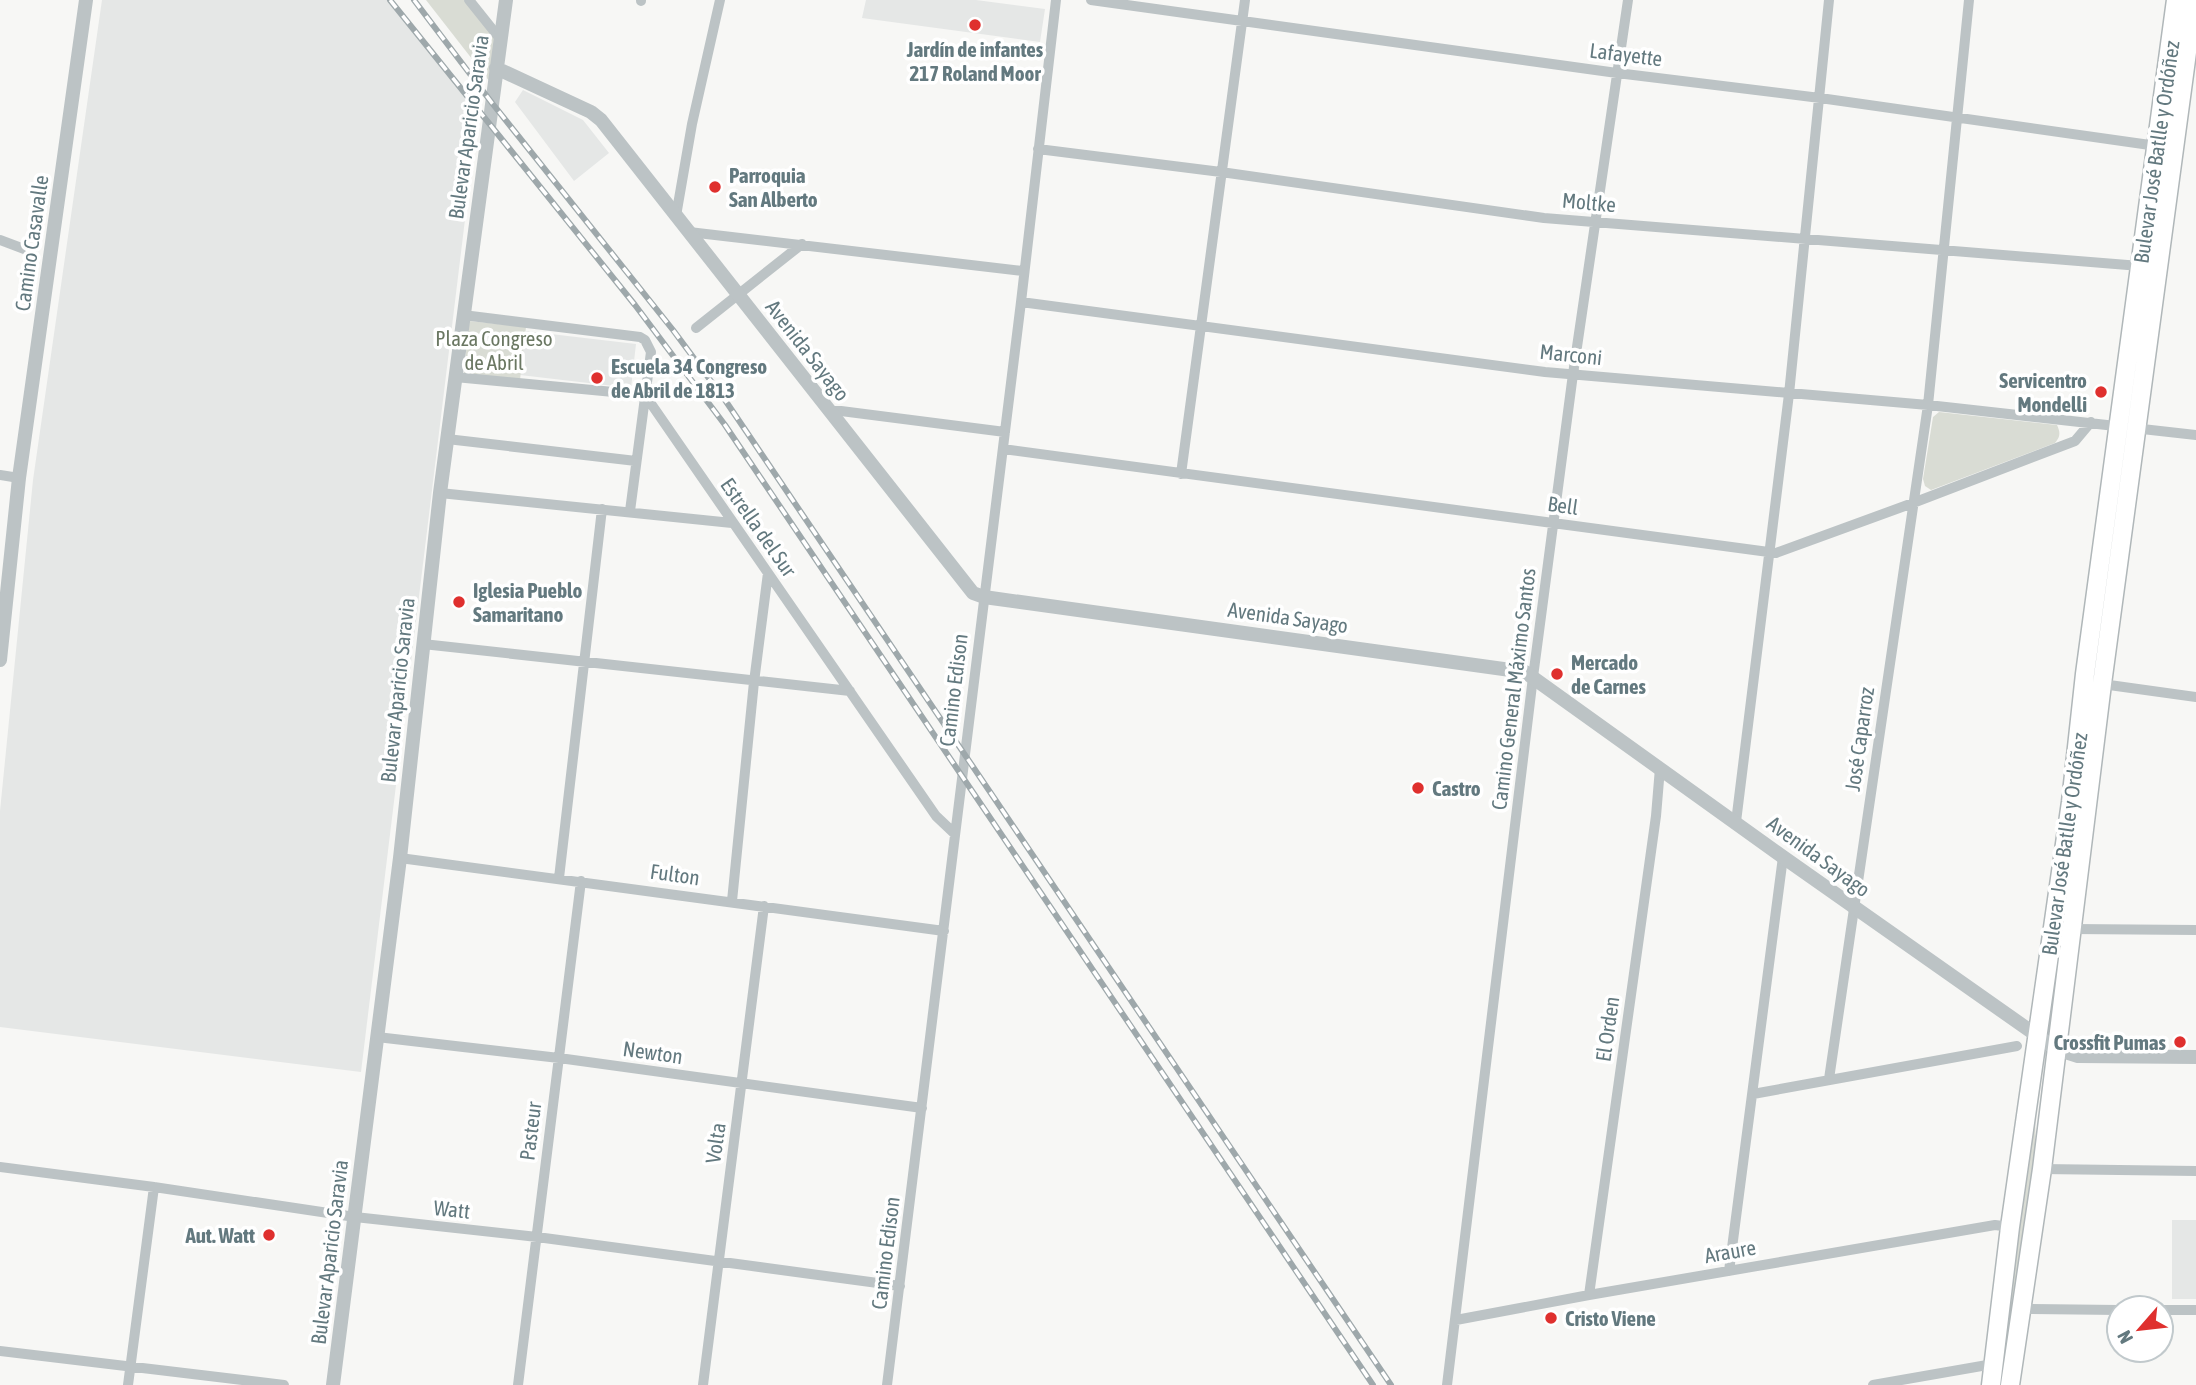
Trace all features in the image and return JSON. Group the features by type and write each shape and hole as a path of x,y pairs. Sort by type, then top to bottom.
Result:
{"main road":[{"name":"Bulevar José Batlle y Ordóñez","path":"2143,305 2140,266 2176,0"},
{"name":"Bulevar José Batlle y Ordóñez","path":"2010,1385 2042,1169 2072,929 2102,684 2143,305 2194,0"},
{"name":"Bulevar José Batlle y Ordóñez","path":"1991,1385 2010,1227 2071,802 2087,660 2128,426"}],"street":[{"name":"Camino Casavalle","path":"0,660 19,478 86,0"},
{"path":"469,0 501,40"},
{"name":"Bulevar Aparicio Saravia","path":"333,1385 400,858 440,493 506,0"},
{"path":"676,216 692,124 720,0"},
{"name":"Camino Edison","path":"887,1385 1056,0"},
{"name":"Lafayette","path":"1091,0 2157,146"},
{"path":"1181,474 1245,0"},
{"name":"Camino General Máximo Santos","path":"1447,1385 1553,523 1628,0"},
{"path":"1736,822 1789,394 1829,0"},
{"name":"José Caparroz","path":"1829,1079 1928,405 1969,0"},
{"name":"Avenida Sayago","path":"496,68 591,112 601,120 973,593 984,597 1517,670 1533,677 2056,1049 2078,1056 2196,1057"},
{"name":"Moltke","path":"1038,149 1544,218 2140,266"},
{"path":"689,232 1023,271"},
{"path":"0,240 32,252"},
{"path":"696,328 802,244"},
{"name":"Marconi","path":"1021,302 1545,372 1928,405 2128,426"},
{"path":"463,315 640,337 645,340 651,352 630,511"},
{"path":"455,377 645,395"},
{"name":"Estrella del Sur","path":"645,395 936,816 955,834"},
{"path":"828,411 1005,432"},
{"name":"Bell","path":"1003,449 1769,552 1786,551 2075,440 2091,422"},
{"path":"2128,426 2196,435"},
{"path":"447,439 636,461"},
{"path":"0,475 19,478"},
{"path":"440,493 732,523"},
{"path":"559,878 602,509"},
{"path":"732,901 768,573"},
{"path":"423,644 850,691"},
{"path":"2102,684 2196,697"},
{"name":"El Orden","path":"1590,1295 1656,816 1660,768"},
{"path":"1729,1271 1783,857"},
{"name":"Fulton","path":"400,858 944,931"},
{"name":"Pasteur","path":"518,1385 581,881"},
{"name":"Volta","path":"703,1385 764,906"},
{"path":"2072,929 2196,930"},
{"name":"Newton","path":"377,1037 559,1058 922,1108"},
{"path":"1753,1094 2017,1046"},
{"name":"Watt","path":"0,1167 355,1217 537,1237 900,1286"},
{"path":"2042,1169 2196,1171"},
{"path":"128,1385 154,1187"},
{"name":"Araure","path":"1456,1320 1995,1225 2010,1227"},
{"path":"2022,1309 2105,1310"},
{"path":"2175,1310 2196,1310"},
{"path":"0,1351 284,1385"},
{"path":"1873,1385 1993,1364"}],"shaded area":[{"path":"102,0 389,0 478,113 361,1072 0,1027 0,811 33,480"},
{"name":"Jardín de infantes 217 Roland Moor","path":"866,0 976,0 1045,9 1040,42 862,18"},
{"path":"523,90 583,120 609,153 574,181 515,102"},
{"path":"525,331 636,344 631,388 520,375"},
{"path":"2172,1220 2196,1220 2196,1299 2175,1299 2175,1294 2172,1294"}],"green space":[{"path":"426,0 464,0 495,38 490,82"},
{"name":"Plaza Congreso de Abril","path":"469,321 526,327 520,380 464,373"},
{"path":"1939,412 2057,425 2059,436 2055,443 1931,490 1925,486 1923,479 1933,417"},
{"path":"2040,1069 2035,1116 2036,1154 2005,1385 2001,1385 2001,1365"}],"railway":[{"path":"390,0 635,305 725,425 1373,1385"},
{"path":"414,0 725,400 1391,1385"}],"place":[{"name":"Jardín de infantes 217 Roland Moor","path":"975,25"},
{"name":"Parroquia San Alberto","path":"715,187"},
{"name":"Escuela 34 Congreso de Abril de 1813","path":"597,378"},
{"name":"Servicentro Mondelli","path":"2101,392"},
{"name":"Iglesia Pueblo Samaritano","path":"459,602"},
{"name":"Mercado de Carnes","path":"1557,674"},
{"name":"Castro","path":"1418,788"},
{"name":"Crossfit Pumas","path":"2180,1042"},
{"name":"Aut. Watt","path":"269,1235"},
{"name":"Cristo Viene","path":"1551,1318"}]}
